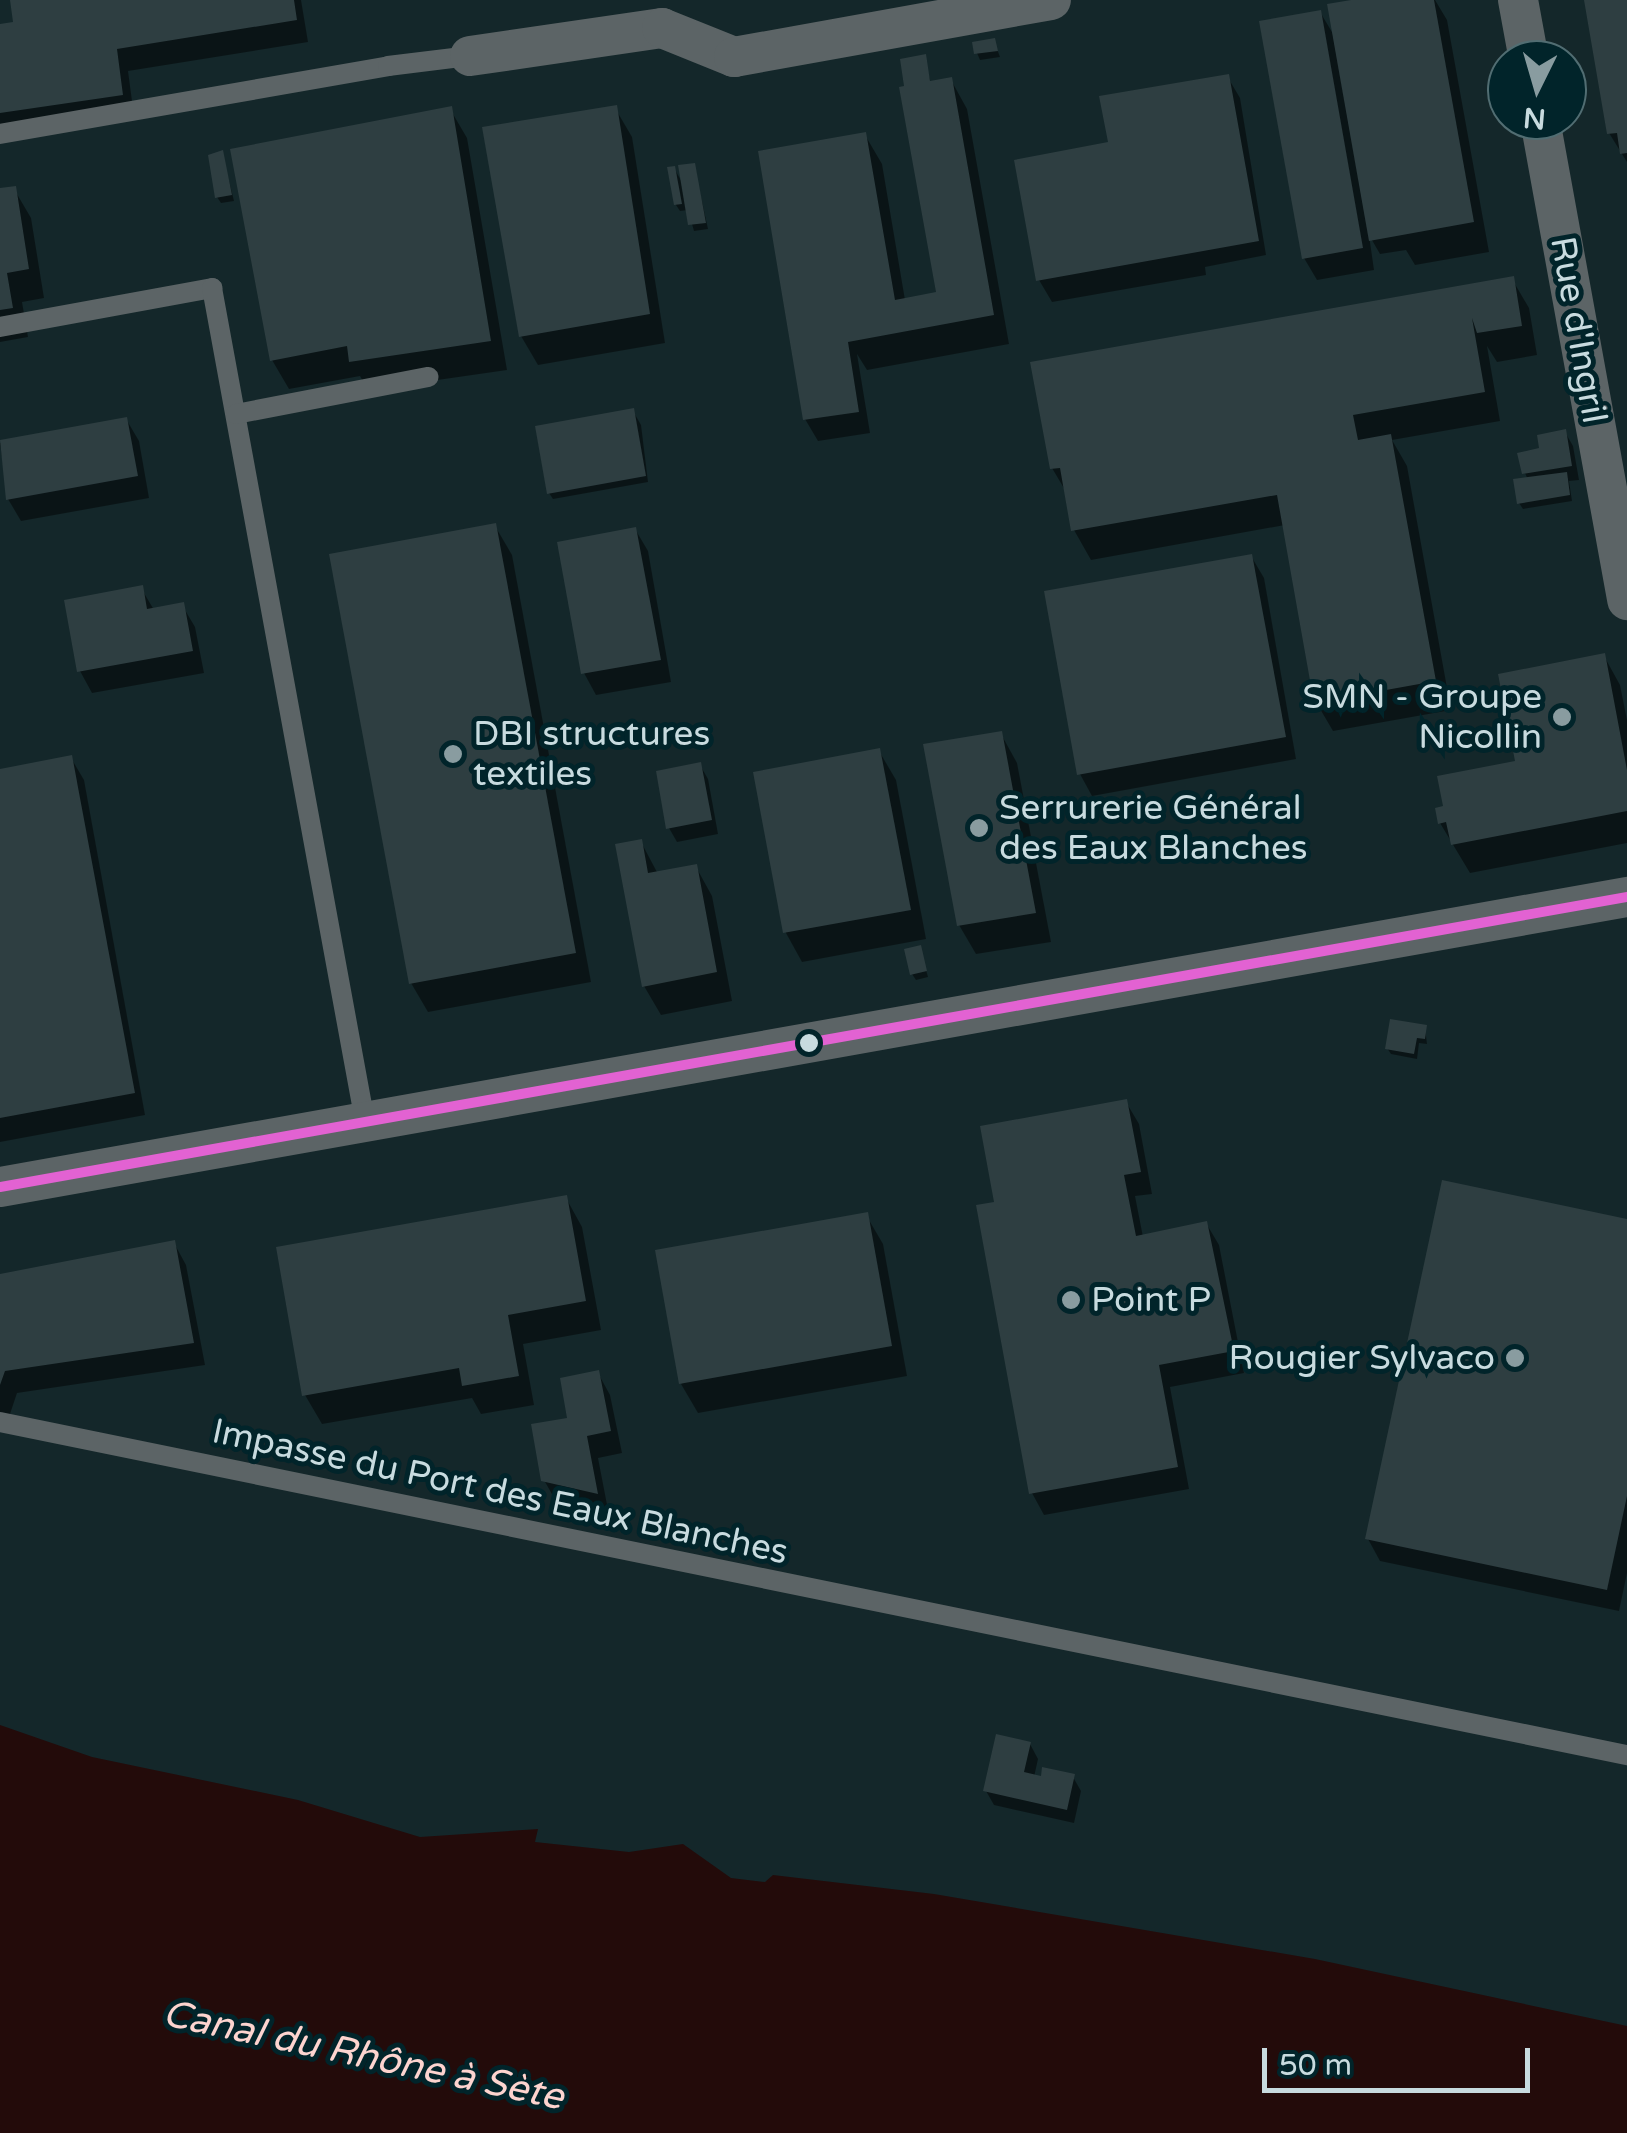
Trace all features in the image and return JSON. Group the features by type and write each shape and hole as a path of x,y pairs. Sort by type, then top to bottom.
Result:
{"street":[{"path":"470,56 662,28 734,57 1051,0"},
{"path":"1518,0 1525,40"},
{"name":"Rue d'Ingril","path":"1544,140 1627,600"},
{"path":"0,1186 1627,897"}],"lane":[{"path":"0,134 388,66 470,56"},
{"path":"0,328 212,288 366,1122"},
{"path":"236,414 428,377"},
{"name":"Impasse du Port des Eaux Blanches","path":"0,1422 1627,1755"}],"water":[{"name":"Canal du Rhône à Sète","path":"0,1725 92,1757 298,1800 420,1837 538,1829 535,1842 629,1852 683,1844 731,1878 765,1882 773,1875 934,1894 1315,1959 1627,2026 1627,2133 0,2133"}],"building":[{"path":"10,0 294,0 297,20 117,49 123,95 0,113 0,24 13,22"},
{"path":"1351,0 1434,0 1474,222 1369,241 1327,4"},
{"path":"1584,0 1627,0 1627,153 1620,154 1617,133 1607,134"},
{"path":"1321,10 1363,248 1302,259 1259,21"},
{"path":"995,38 998,51 974,54 972,42"},
{"path":"926,54 930,81 952,77 994,315 848,342 859,412 803,420 758,151 866,132 895,300 936,292 899,87 904,86 900,59"},
{"path":"1229,74 1259,241 1036,281 1014,160 1108,142 1099,96"},
{"path":"617,105 650,314 519,337 482,127"},
{"path":"452,106 491,341 349,362 347,346 270,361 230,149"},
{"path":"223,150 232,195 215,198 208,155"},
{"path":"695,163 706,223 688,225 678,165"},
{"path":"675,166 682,204 674,205 667,167"},
{"path":"16,186 29,269 7,273 13,308 0,310 0,188"},
{"path":"1514,276 1522,326 1477,333 1472,318 1485,392 1353,415 1358,440 1391,434 1436,681 1314,703 1277,495 1071,531 1060,468 1050,469 1030,362"},
{"path":"634,408 646,476 547,494 535,426"},
{"path":"127,417 138,476 6,500 0,440"},
{"path":"1566,429 1572,466 1522,474 1517,453 1539,448 1537,435"},
{"path":"1567,472 1570,495 1517,504 1513,479"},
{"name":"DBI structures textiles","path":"496,523 576,953 409,984 329,554"},
{"path":"636,527 661,660 581,674 557,542"},
{"path":"1252,554 1286,737 1077,775 1044,591"},
{"path":"143,585 147,609 184,602 193,651 77,672 64,600"},
{"name":"SMN - Groupe Nicollin","path":"1605,653 1627,770 1627,811 1451,845 1446,822 1438,824 1435,808 1443,806 1437,776 1515,761 1498,674"},
{"name":"Serrurerie Général des Eaux Blanches","path":"1002,731 1036,913 957,926 923,744"},
{"path":"880,748 911,910 783,933 753,772"},
{"path":"72,755 135,1093 0,1118 0,769"},
{"path":"701,762 712,820 666,829 656,771"},
{"path":"642,839 648,873 697,864 717,972 642,987 615,844"},
{"path":"921,945 927,971 910,975 904,949"},
{"path":"1390,1019 1427,1025 1425,1039 1417,1038 1414,1054 1385,1049"},
{"name":"Point P","path":"1127,1099 1141,1172 1124,1175 1136,1236 1207,1221 1234,1351 1159,1365 1178,1467 1029,1494 976,1205 994,1202 980,1126"},
{"name":"Rougier Sylvaco","path":"1442,1180 1627,1219 1627,1496 1607,1590 1365,1539"},
{"path":"567,1195 586,1301 508,1315 519,1376 462,1386 459,1368 302,1396 276,1247"},
{"path":"868,1212 892,1346 679,1384 655,1250"},
{"path":"175,1240 194,1343 5,1371 0,1385 0,1274"},
{"path":"599,1370 611,1431 587,1436 598,1494 541,1481 531,1424 567,1418 560,1378"},
{"path":"996,1734 1031,1742 1024,1772 1041,1776 1042,1767 1075,1774 1067,1810 983,1791"}],"transit line":[{"path":"0,1187 1627,897"}],"place":[{"name":"SMN - Groupe Nicollin","path":"1562,717"},
{"name":"DBI structures textiles","path":"453,754"},
{"name":"Serrurerie Général des Eaux Blanches","path":"979,828"},
{"name":"Point P","path":"1071,1300"},
{"name":"Rougier Sylvaco","path":"1515,1358"}]}
